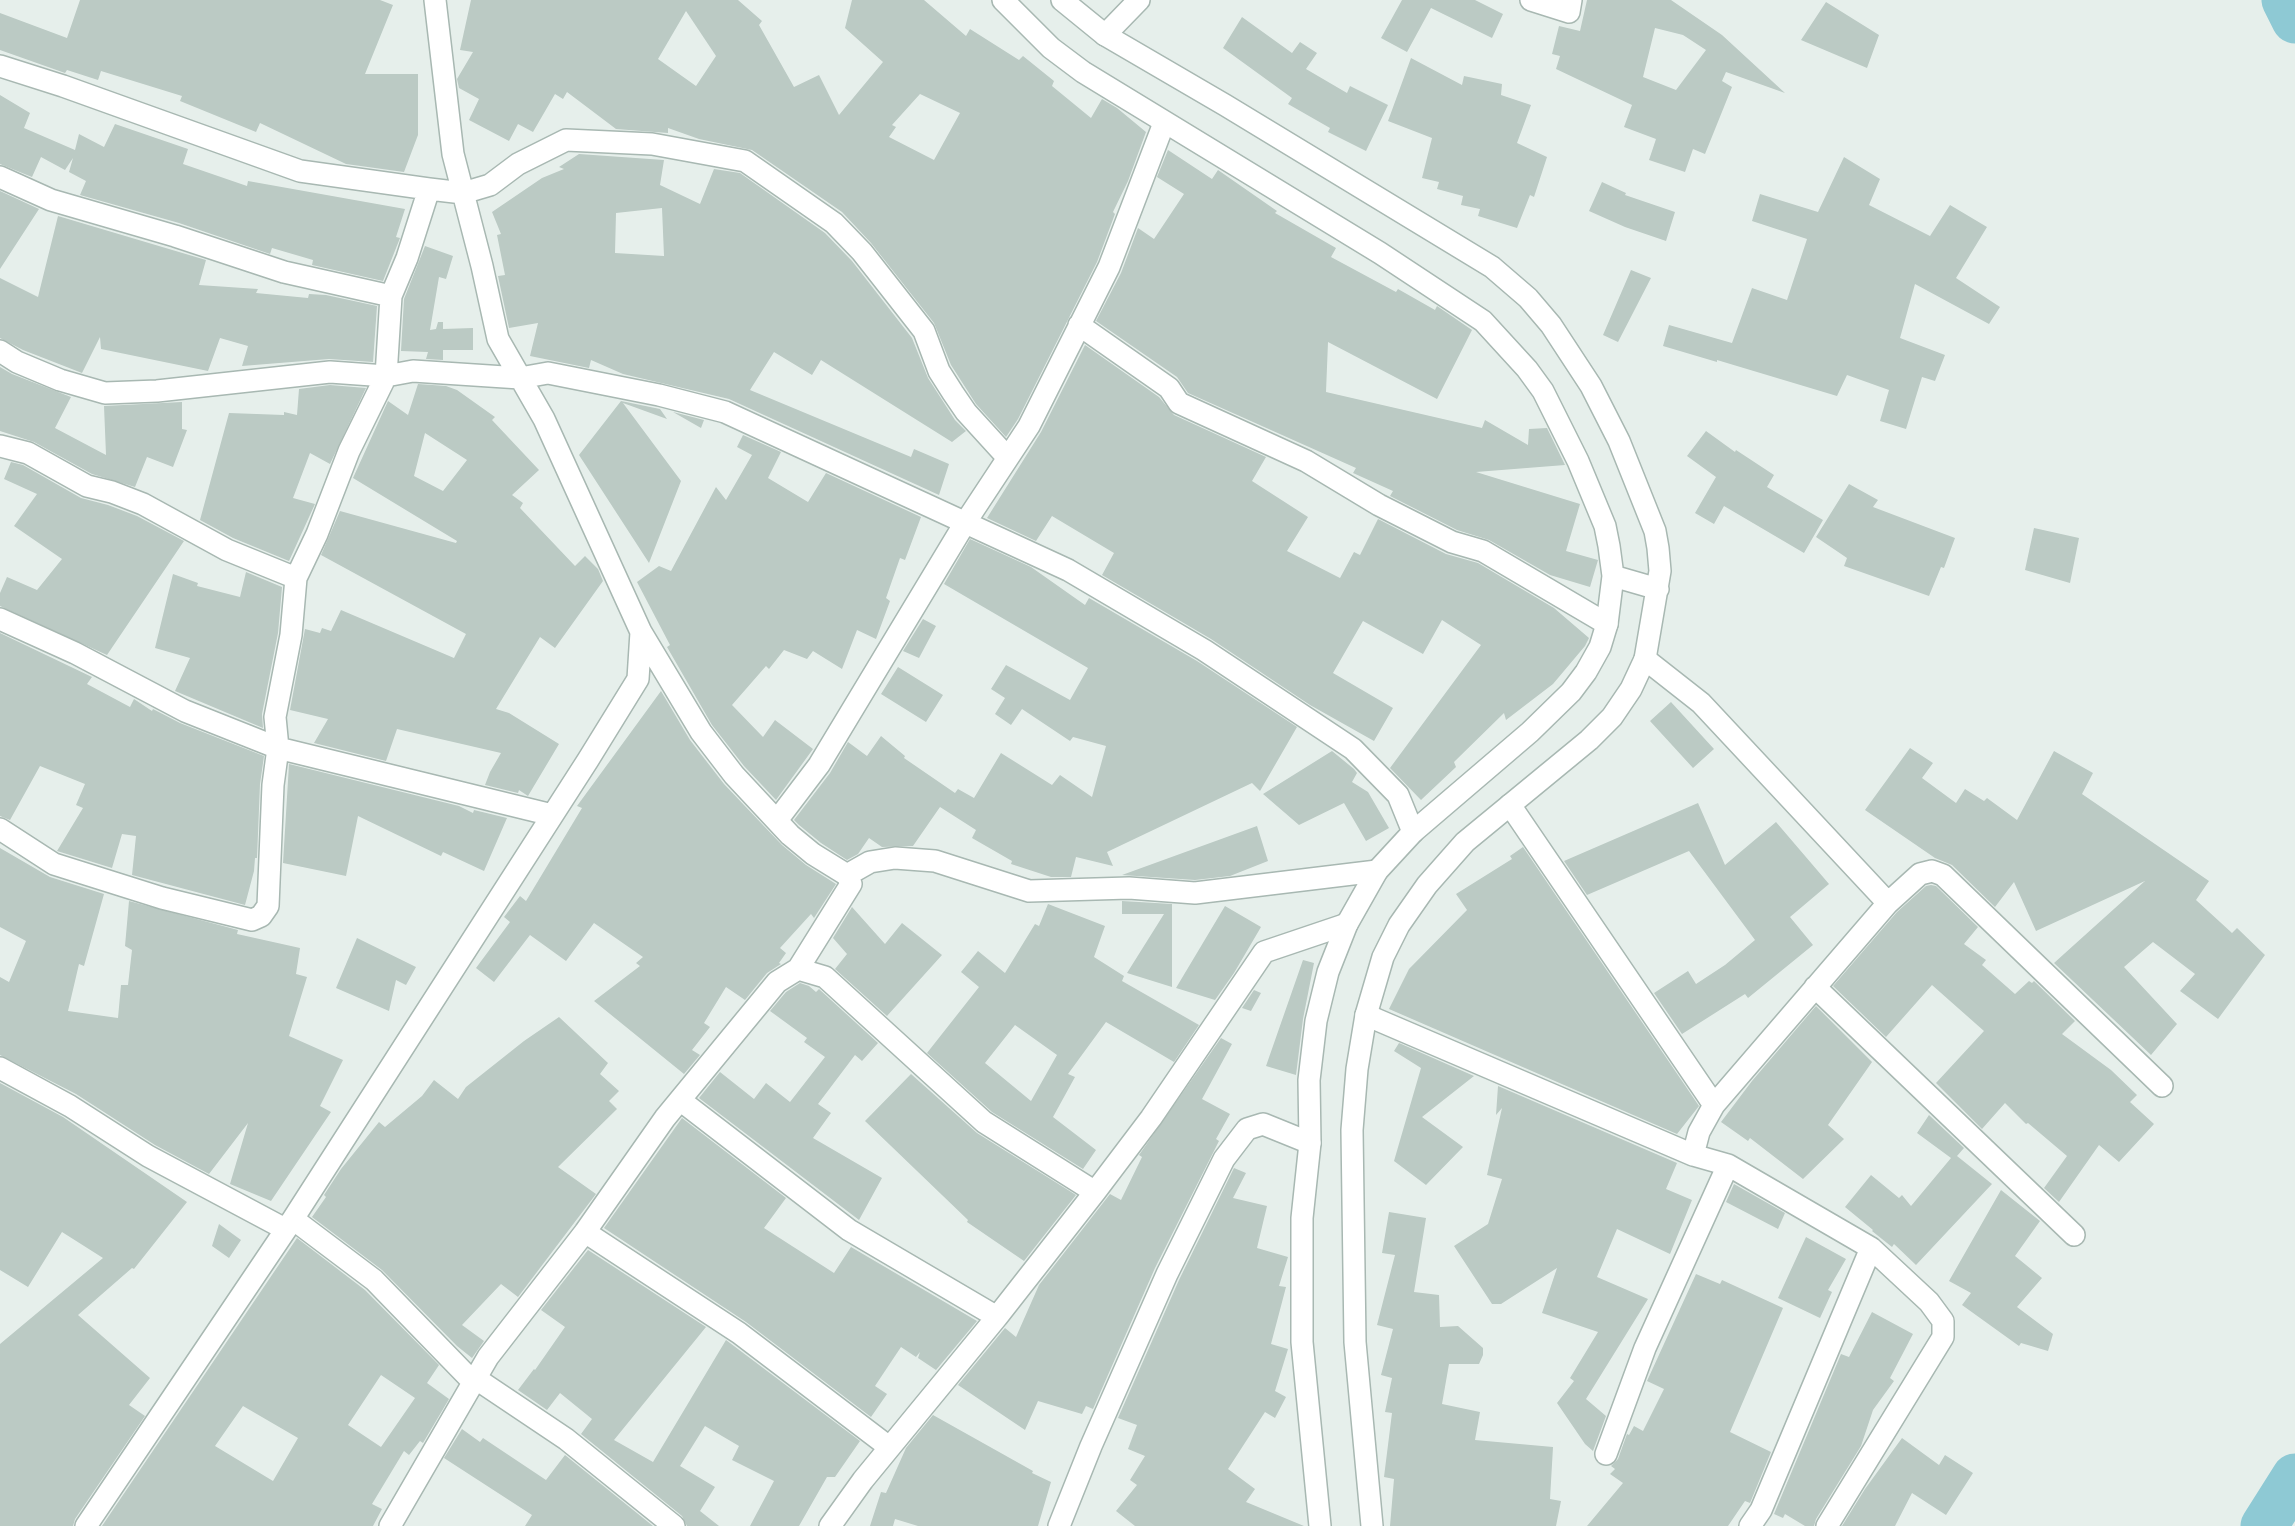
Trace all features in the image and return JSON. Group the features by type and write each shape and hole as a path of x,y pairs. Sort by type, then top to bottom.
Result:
{"street":[{"path":"390,1526 488,1357 585,1232 680,1100 777,982 798,970 851,884 848,875 813,854 790,835 778,819 734,775 701,732 640,632 544,419 498,340 453,154 435,0"},
{"path":"1003,0 1014,13 1083,72 1380,253 1483,321 1527,369 1543,391 1578,461 1605,526 1613,576 1612,598 1600,647 1586,672 1571,692 1530,732 1413,832 1377,871 1347,924 1328,972 1316,1021 1310,1080 1310,1143 1301,1218 1302,1342 1320,1526"},
{"path":"1062,0 1105,36 1225,105 1492,267 1528,298 1551,325 1591,386 1619,442 1655,531 1660,571 1658,589 1645,659 1631,689 1612,717 1589,740 1465,842 1427,885 1399,925 1382,957 1366,1015 1357,1069 1352,1130 1355,1342 1372,1526"},
{"path":"1105,36 1139,0"},
{"path":"1531,0 1569,12 1571,0"},
{"path":"0,66 300,171 429,189 463,193 490,185 518,164 566,140 652,145 745,161 834,223 862,252 923,331 939,371 966,412 1007,457"},
{"path":"778,819 819,765 965,523 1029,426 1108,267 1164,123"},
{"path":"0,177 51,200 285,272 391,296"},
{"path":"0,829 54,864 162,898 252,920 261,916 268,906 270,822 278,748 275,717 291,635 296,579 317,534 349,451 386,376 391,296 407,258 429,189"},
{"path":"1079,325 1168,388 1179,403 1306,461 1379,505 1452,542 1483,551 1607,624"},
{"path":"0,351 17,362 60,380 105,393 157,391 330,372 386,376 413,370 520,379 548,373 659,395 725,412 1068,570 1204,650 1353,749 1398,795 1413,832"},
{"path":"0,446 28,453 88,486 143,504 227,550 296,579"},
{"path":"1613,576 1658,589"},
{"path":"0,619 75,653 185,710 278,748 552,815"},
{"path":"87,1526 289,1224 638,678 640,632"},
{"path":"1645,659 1701,703 1888,903"},
{"path":"1510,805 1714,1105"},
{"path":"848,875 870,862 895,858 935,861 1029,891 1129,888 1195,893 1377,871"},
{"path":"1693,1155 1699,1132 1714,1105 1888,903 1920,874 1932,871 1943,875 2162,1086"},
{"path":"830,1526 889,1447 997,1317 1095,1192 1159,1107 1264,952 1347,924"},
{"path":"798,970 825,977 984,1122 1095,1192"},
{"path":"1815,988 2074,1235"},
{"path":"1366,1015 1693,1155 1728,1165 1871,1248 1929,1302 1943,1321 1943,1337 1827,1526"},
{"path":"0,1068 70,1106 148,1156 289,1224 374,1280 475,1381 566,1439 674,1526"},
{"path":"680,1100 849,1230 997,1317"},
{"path":"1059,1526 1091,1446 1167,1274 1224,1158 1247,1129 1263,1124 1310,1143"},
{"path":"1606,1454 1645,1348 1728,1165"},
{"path":"585,1232 739,1333 889,1447"},
{"path":"1750,1526 1761,1510 1871,1248"}],"building":[{"path":"80,0 380,0 393,5 365,74 418,74 418,135 404,172 346,164 260,123 256,132 180,101 182,96 101,71 98,80 67,70 65,73 0,50 0,13 67,38"},
{"path":"471,0 738,0 762,21 759,25 794,87 819,75 839,115 883,62 845,28 852,0 924,0 966,36 970,29 1019,60 1023,56 1054,81 1052,86 1091,118 1102,99 1146,132 1113,212 1115,214 1097,262 1018,419 1006,437 976,404 951,365 934,323 871,243 842,212 752,150 699,139 668,128 668,133 616,129 567,92 563,99 555,94 533,132 518,124 509,141 469,120 479,99 459,88 457,79 473,52 460,50","holes":["686,11 716,56 696,86 658,59","920,94 960,113 934,160 889,137 896,127 892,125"]},
{"path":"1402,0 1475,0 1503,14 1492,38 1431,8 1407,52 1381,38"},
{"path":"1587,0 1671,0 1722,35 1785,93 1726,72 1722,81 1732,87 1705,154 1693,149 1685,172 1649,160 1656,139 1624,127 1632,105 1556,69 1560,56 1552,54 1559,26 1580,31","holes":["1655,28 1683,35 1706,50 1676,90 1643,77"]},
{"path":"1826,2 1879,35 1867,68 1801,40"},
{"path":"1242,17 1292,53 1300,42 1317,53 1306,69 1347,93 1350,86 1388,105 1366,151 1328,132 1330,128 1288,104 1292,98 1223,48"},
{"path":"1411,58 1462,85 1464,76 1502,84 1501,95 1531,105 1517,143 1547,157 1534,197 1530,195 1517,228 1478,216 1480,209 1461,205 1463,196 1437,189 1439,182 1422,178 1432,138 1388,121"},
{"path":"0,95 30,113 24,128 75,150 79,134 104,147 115,124 188,149 183,164 247,186 248,181 405,209 396,237 400,238 383,281 312,265 313,260 272,248 270,254 179,223 80,195 86,181 69,172 73,158 65,170 41,157 32,177 0,164"},
{"path":"1168,150 1212,179 1218,170 1277,211 1275,213 1336,248 1331,257 1396,292 1398,289 1435,310 1437,306 1472,330 1437,399 1328,342 1326,392 1482,428 1485,420 1528,445 1529,429 1547,428 1565,465 1476,472 1580,504 1566,551 1598,560 1590,587 1550,575 1489,540 1457,530 1390,496 1393,491 1353,473 1356,468 1188,393 1177,377 1096,321 1121,273 1138,228 1154,239 1184,194 1157,177"},
{"path":"579,154 664,160 660,185 700,204 714,169 740,173 825,233 852,261 912,338 928,378 955,420 966,431 952,442 821,360 812,375 774,352 750,390 911,457 914,449 949,464 939,495 729,399 623,374 591,360 589,368 530,356 538,323 509,328 498,276 505,275 497,235 501,234 492,212 542,178 564,169 559,167","holes":["662,208 664,256 615,253 616,213"]},
{"path":"1844,157 1880,179 1869,205 1930,236 1950,205 1987,227 1956,278 2000,307 1989,324 1915,284 1900,338 1945,355 1935,381 1922,377 1906,429 1880,421 1889,390 1847,375 1837,396 1663,346 1669,325 1732,343 1752,288 1787,300 1807,239 1752,221 1760,194 1818,212"},
{"path":"1602,182 1626,193 1625,195 1675,212 1666,241 1589,211"},
{"path":"0,191 39,209 0,269"},
{"path":"58,216 206,260 199,285 258,289 256,293 308,298 309,294 326,295 377,306 373,362 329,359 242,366 248,346 220,338 208,371 101,349 100,337 82,373 23,350 0,338 0,278 38,297"},
{"path":"425,246 453,256 446,279 439,277 430,330 436,329 438,322 443,322 443,329 473,328 473,350 443,350 443,360 426,359 428,352 401,351 404,299"},
{"path":"1631,270 1651,278 1618,342 1603,335"},
{"path":"1085,345 1159,397 1174,415 1266,457 1252,481 1308,517 1287,551 1340,578 1354,552 1360,555 1378,519 1446,554 1478,563 1554,608 1589,638 1585,646 1553,684 1506,720 1504,713 1454,762 1456,767 1421,800 1390,768 1481,645 1442,620 1423,654 1363,621 1333,673 1393,708 1374,741 1310,705 1211,639 1102,575 1114,553 1052,516 1036,541 987,518 1041,432"},
{"path":"0,367 71,397 55,428 106,455 104,406 182,402 182,429 187,430 173,467 147,457 135,487 92,474 34,442 0,431"},
{"path":"418,384 446,386 457,390 495,417 492,420 539,470 512,495 523,503 520,508 575,566 585,556 598,569 603,581 555,648 540,637 496,709 509,713 559,744 528,796 519,790 518,793 485,785 501,753 397,729 386,761 314,743 328,719 290,710 305,629 320,633 322,628 331,631 341,610 454,658 466,634 321,555 340,511 456,543 457,541 353,478 388,401 408,415","holes":["425,433 467,460 443,491 414,476"]},
{"path":"330,385 366,388 330,464 310,453 293,498 315,504 289,561 233,538 200,520 229,413 284,415 284,412 297,415 299,389"},
{"path":"621,401 660,409 667,419 623,403 681,481 649,563 579,455"},
{"path":"673,412 704,420 701,428"},
{"path":"1706,431 1774,475 1767,487 1823,520 1804,553 1724,506 1714,524 1695,513 1716,477 1687,456"},
{"path":"743,435 781,452 768,478 808,502 826,473 921,517 905,560 900,558 886,598 890,601 876,639 857,630 842,669 813,651 807,659 784,650 769,669 766,666 732,705 763,737 775,720 813,749 776,800 744,766 712,725 667,647 670,645 637,582 659,566 671,571 716,487 726,500 752,455 737,447"},
{"path":"11,462 23,465 81,498 137,516 184,541 107,655 0,606 0,593 7,577 37,590 62,559 14,526 37,494 4,479"},
{"path":"1849,484 1878,500 1873,507 1955,538 1944,568 1941,567 1929,596 1844,566 1847,558 1816,537"},
{"path":"2034,528 2079,538 2070,583 2025,570"},
{"path":"970,539 1031,567 1085,605 1089,598 1197,661 1297,727 1260,791 1252,783 1107,852 1113,866 1076,857 1071,877 1051,877 1011,864 1012,861 972,838 976,830 940,807 913,846 882,847 869,838 858,854 847,860 799,825 794,820 830,773 848,742 867,756 881,736 905,756 904,758 955,793 958,789 974,798 1001,753 1052,785 1060,775 1092,797 1106,746 1073,737 1070,741 1022,709 1011,725 995,714 1005,698 991,689 1006,665 1070,700 1088,668 944,584"},
{"path":"246,572 282,587 278,633 262,714 263,728 175,691 190,658 155,648 173,574 198,583 197,586 240,597"},
{"path":"923,619 936,626 919,658 903,651"},
{"path":"0,633 92,677 87,684 130,707 134,699 152,711 153,709 180,723 264,756 257,858 245,905 132,875 136,836 122,834 112,868 57,851 83,808 76,805 85,784 40,766 10,820 0,816"},
{"path":"898,667 943,695 926,722 881,694"},
{"path":"661,691 690,740 724,784 782,845 806,865 836,884 814,918 811,914 780,948 786,953 779,963 781,964 767,973 745,1000 726,987 704,1023 710,1027 692,1050 700,1055 684,1074 594,1001 640,966 636,963 643,957 594,923 566,961 530,935 494,982 476,968 510,922 504,917 520,896 526,901 582,808 577,806"},
{"path":"1671,702 1714,749 1693,768 1650,721"},
{"path":"1910,748 1933,763 1922,778 1956,803 1965,789 1984,801 1987,798 2017,820 2054,751 2093,773 2082,794 2209,881 2196,900 2232,933 2237,928 2265,955 2218,1019 2180,991 2195,974 2153,942 2124,967 2177,1024 2151,1055 2054,963 2145,881 2036,931 2014,882 1995,907 1952,865 1935,858 1865,810"},
{"path":"1332,751 1357,773 1352,782 1368,792 1389,828 1366,841 1344,803 1299,825 1263,794"},
{"path":"289,764 459,806 473,813 474,810 507,818 484,871 443,852 441,856 358,816 346,876 283,863"},
{"path":"1698,803 1725,865 1776,822 1829,884 1790,917 1813,945 1748,998 1745,994 1682,1034 1654,993 1688,971 1696,984 1725,965 1755,940 1689,851 1587,895 1564,861"},
{"path":"1257,826 1268,861 1230,876 1195,880 1122,875"},
{"path":"1523,847 1699,1106 1677,1134 1389,1009 1409,969 1467,910 1456,894 1512,859 1510,856"},
{"path":"0,848 50,877 104,894 84,966 79,964 68,1011 118,1018 121,985 128,985 132,950 125,946 129,901 238,930 237,934 300,948 296,974 307,977 289,1036 343,1060 320,1106 331,1112 271,1201 230,1184 248,1123 209,1174 155,1145 76,1094 0,1055 0,977 9,982 26,941 0,927"},
{"path":"1926,886 1936,886 1978,927 1964,944 1986,960 1982,965 2015,994 2029,981 2034,981 2075,1021 2062,1034 2111,1070 2137,1095 2130,1102 2154,1124 2119,1162 2099,1145 2059,1202 2044,1188 2067,1156 2026,1124 2005,1103 1982,1129 1936,1083 1984,1031 1932,985 1886,1037 1833,986 1897,912"},
{"path":"1122,901 1172,904 1172,987 1127,973 1164,914 1122,914"},
{"path":"1048,904 1105,926 1094,957 1124,976 1122,981 1199,1025 1174,1062 1106,1022 1068,1074 1075,1077 1053,1117 1096,1150 1083,1169 992,1112 927,1053 979,987 961,972 978,951 1005,973 1035,924 1039,926","holes":["1015,1025 1057,1055 1031,1101 985,1063"]},
{"path":"1225,906 1261,927 1234,973 1215,1000 1176,988"},
{"path":"852,907 885,944 902,923 942,955 887,1016 835,969 847,954 833,938"},
{"path":"357,938 416,967 406,985 396,980 389,1011 336,988"},
{"path":"1303,960 1314,963 1296,1075 1266,1066"},
{"path":"800,983 816,992 819,989 878,1043 862,1061 855,1055 818,1104 831,1113 813,1138 882,1178 859,1220 699,1098 720,1072 754,1099 766,1083 790,1102 825,1057 804,1042 807,1038 770,1011 786,992"},
{"path":"1254,990 1261,993 1251,1011 1242,1008"},
{"path":"1816,1006 1872,1062 1828,1125 1844,1139 1803,1179 1750,1138 1748,1141 1721,1122"},
{"path":"559,1017 608,1063 600,1074 619,1091 609,1101 617,1109 558,1167 596,1194 518,1297 501,1284 462,1325 484,1341 472,1358 382,1270 312,1217 341,1169 379,1122 385,1127 422,1096 434,1080 458,1099 466,1087"},
{"path":"1221,1038 1232,1044 1202,1099 1230,1114 1155,1268 1093,1409 1086,1406 1082,1414 1038,1401 1025,1430 958,1385 1005,1328 1016,1337 1039,1285 1110,1194 1121,1200 1142,1157 1139,1155"},
{"path":"1399,1043 1474,1076 1422,1117 1463,1147 1426,1185 1394,1161 1421,1068 1394,1051"},
{"path":"911,1074 977,1133 1076,1195 1024,1261 967,1222 968,1220 865,1121"},
{"path":"0,1083 63,1117 187,1202 134,1269 78,1315 150,1378 129,1405 145,1416 75,1519 73,1526 0,1526 0,1344 103,1258 62,1232 28,1287 0,1270"},
{"path":"1498,1086 1677,1163 1666,1189 1692,1200 1670,1254 1617,1229 1597,1277 1648,1299 1586,1399 1606,1416 1593,1451 1585,1444 1557,1403 1574,1381 1570,1378 1598,1332 1542,1313 1557,1268 1501,1304 1492,1304 1454,1246 1488,1224 1502,1179 1487,1175 1502,1108 1496,1115"},
{"path":"1929,1115 1964,1148 1957,1156 1992,1184 1916,1265 1894,1244 1892,1247 1845,1207 1871,1175 1899,1198 1902,1195 1911,1206 1951,1158 1917,1133"},
{"path":"682,1118 786,1198 764,1228 834,1273 851,1247 977,1321 936,1370 918,1358 920,1352 916,1357 901,1347 875,1386 887,1394 871,1417 746,1322 604,1228"},
{"path":"1234,1168 1246,1173 1233,1198 1267,1206 1257,1248 1288,1257 1279,1286 1286,1287 1271,1344 1288,1349 1275,1391 1286,1397 1275,1418 1265,1412 1228,1469 1255,1489 1246,1502 1304,1526 1135,1526 1116,1511 1137,1485 1130,1480 1145,1456 1128,1449 1137,1425 1118,1418 1179,1280"},
{"path":"1734,1184 1785,1213 1778,1229 1726,1202"},
{"path":"2001,1190 2040,1221 2015,1256 2042,1278 2017,1307 2053,1334 2048,1351 2021,1343 2019,1346 1962,1305 1971,1293 1949,1281"},
{"path":"1389,1212 1426,1218 1414,1292 1439,1295 1440,1327 1458,1326 1483,1348 1479,1364 1449,1364 1442,1404 1480,1412 1475,1440 1553,1447 1550,1499 1561,1501 1556,1526 1390,1526 1394,1479 1384,1477 1392,1413 1385,1412 1392,1378 1381,1375 1393,1329 1377,1325 1395,1255 1382,1253"},
{"path":"219,1224 241,1240 229,1258 212,1246"},
{"path":"1806,1237 1846,1259 1828,1290 1832,1292 1820,1318 1778,1298"},
{"path":"297,1238 365,1290 439,1365 427,1383 449,1399 423,1443 420,1441 409,1455 404,1451 372,1504 382,1509 373,1526 102,1526","holes":["381,1375 415,1398 381,1447 348,1425","243,1406 298,1438 273,1481 215,1446"]},
{"path":"588,1250 706,1327 614,1440 653,1462 726,1340 860,1441 835,1477 827,1477 799,1526 750,1526 774,1481 732,1460 739,1446 705,1426 680,1466 715,1487 700,1511 719,1526 687,1526 682,1516 581,1434 592,1419 560,1393 547,1410 518,1390 565,1327 541,1310"},
{"path":"1696,1274 1720,1284 1722,1280 1783,1308 1730,1432 1771,1452 1750,1503 1745,1501 1728,1526 1587,1526 1623,1483 1610,1474 1615,1469 1611,1466 1618,1459 1627,1434 1629,1435 1634,1426 1643,1431 1664,1389 1647,1381"},
{"path":"1872,1312 1913,1334 1890,1378 1894,1381 1873,1410 1861,1446 1814,1526 1805,1526 1785,1514 1783,1518 1774,1514 1841,1354 1849,1357"},
{"path":"933,1415 1051,1482 1038,1526 918,1526 895,1519 893,1526 870,1526 881,1492 886,1493 906,1448"},
{"path":"462,1429 480,1442 483,1438 546,1480 565,1455 653,1526 525,1526 532,1515 444,1458"},
{"path":"1902,1438 1939,1465 1945,1455 1973,1473 1946,1515 1912,1493 1895,1526 1842,1526 1865,1489"}],"waterway":[{"path":"2285,0 2295,20"},
{"path":"2264,1526 2295,1477"}]}
